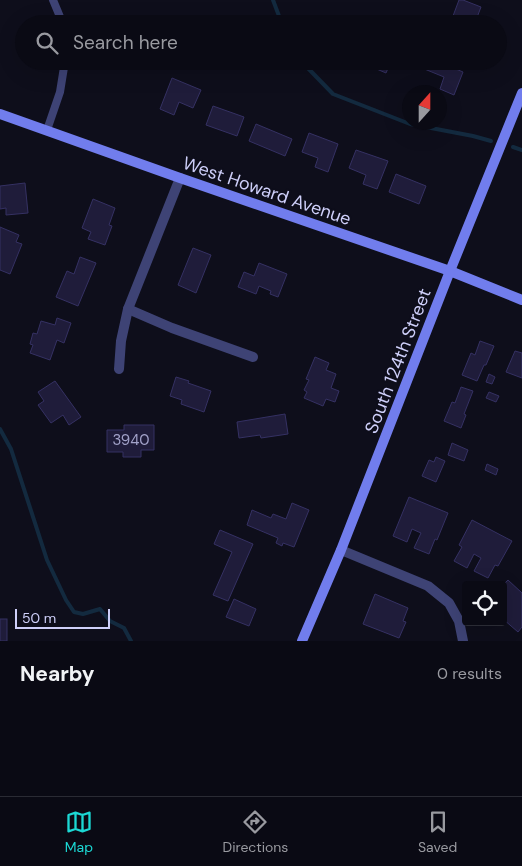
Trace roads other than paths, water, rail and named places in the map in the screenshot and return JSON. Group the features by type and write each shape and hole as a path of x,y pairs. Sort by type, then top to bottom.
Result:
{"street":[{"name":"South 124th Street","path":"302,641 522,93"},
{"name":"West Howard Avenue","path":"0,114 450,271 522,300"},
{"path":"119,370 121,341 128,309 180,178"},
{"path":"128,309 172,328 253,357"},
{"path":"340,550 428,586 449,603 459,622 463,641"}],"lane":[{"path":"53,0 59,15"},
{"path":"47,130 60,92 64,70"}],"waterway":[{"path":"273,0 279,15"},
{"path":"310,70 333,94 410,124 491,141"},
{"path":"513,147 522,150"},
{"path":"0,429 11,449 47,560 66,600 74,612 83,614 100,609 110,621 124,628 131,641"}]}
